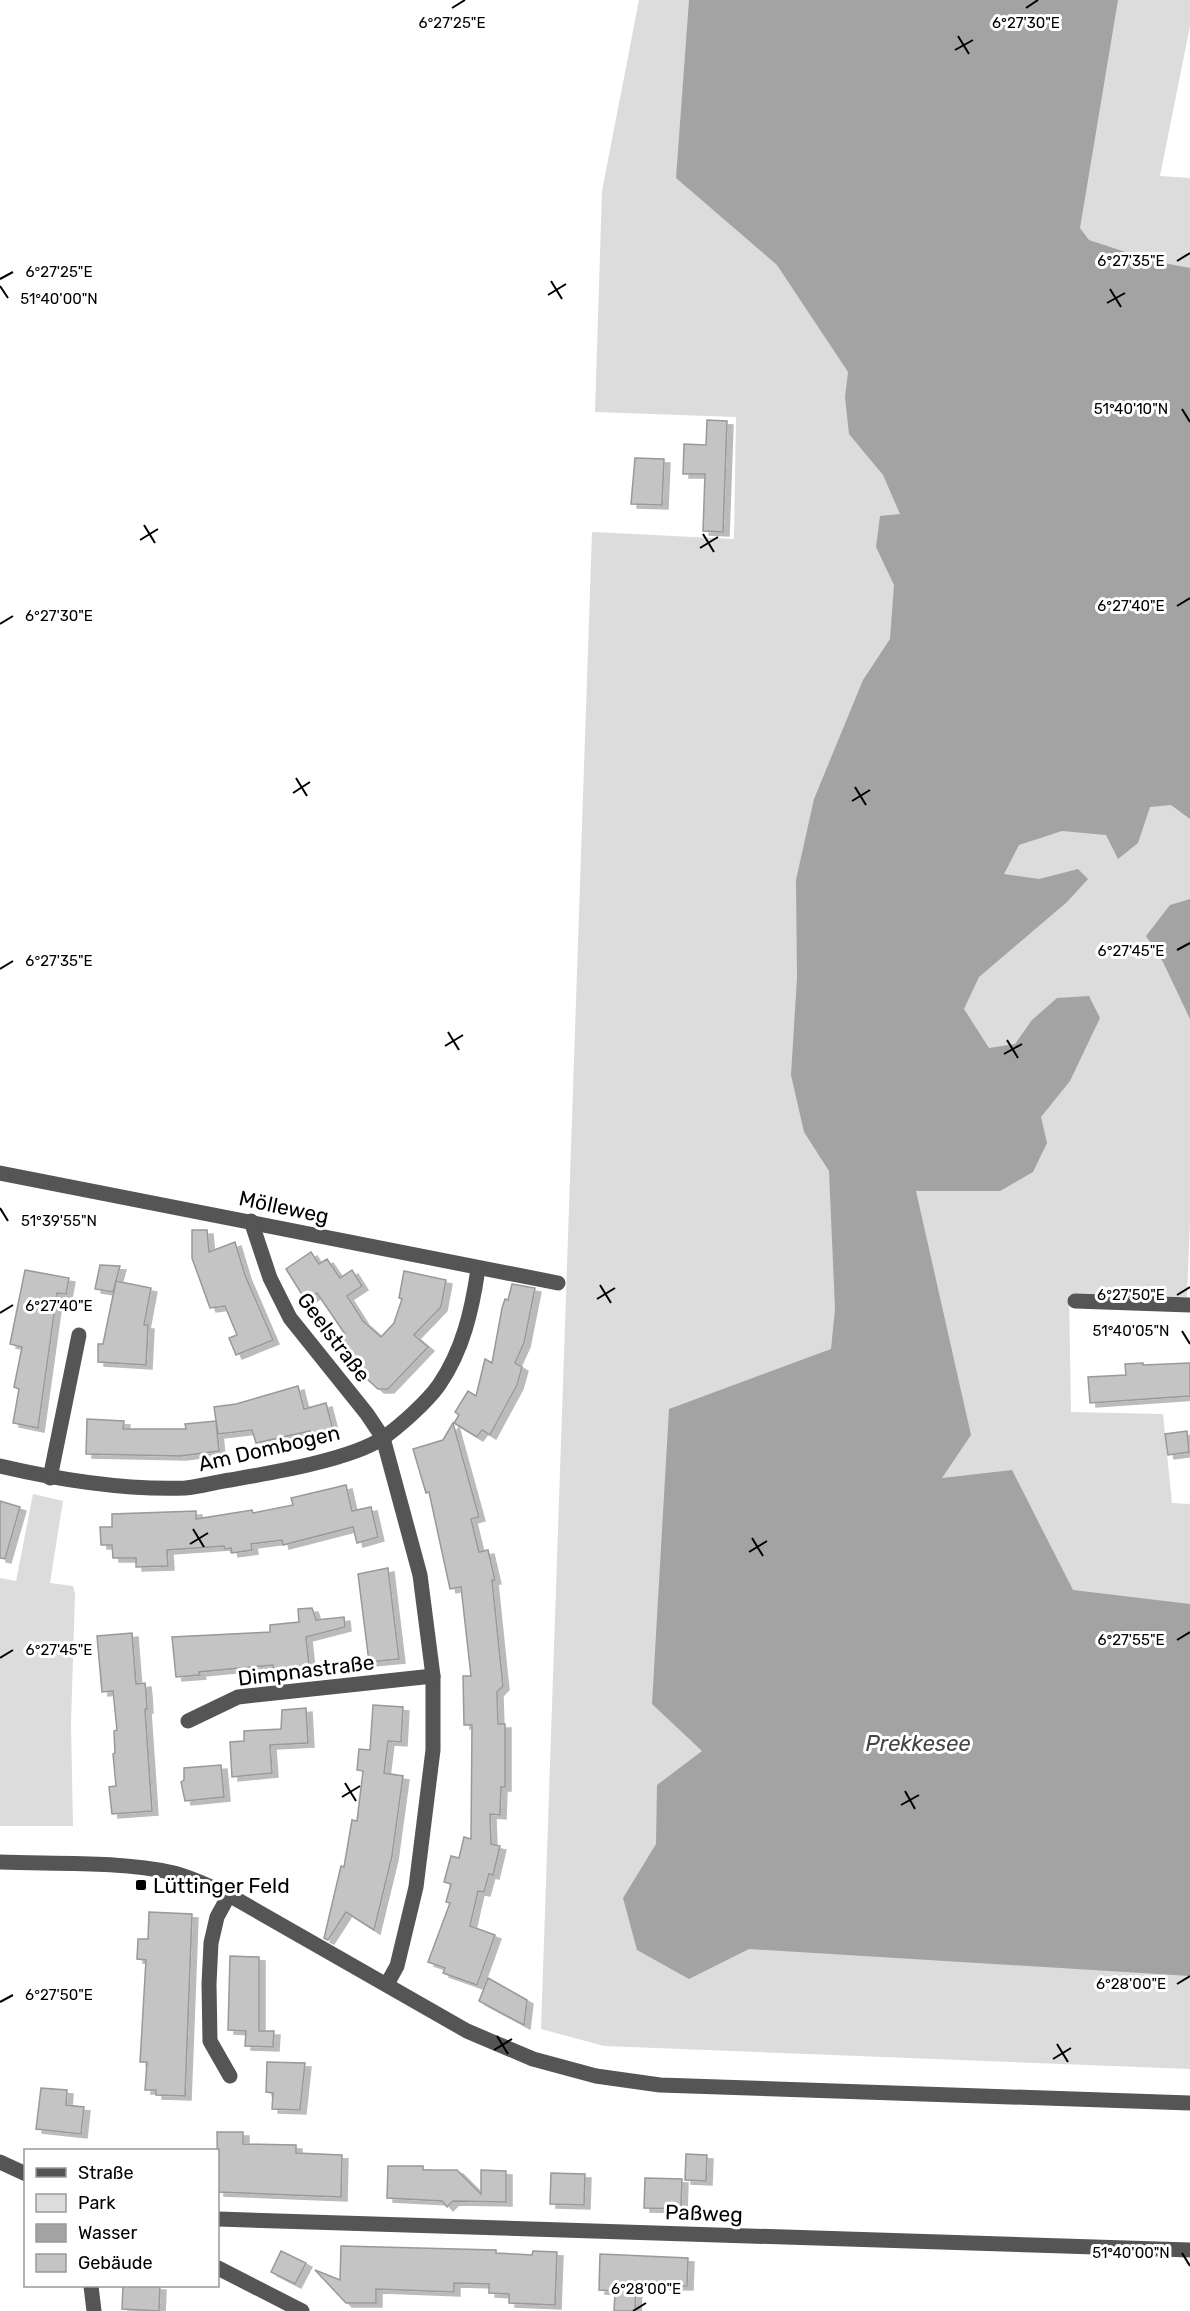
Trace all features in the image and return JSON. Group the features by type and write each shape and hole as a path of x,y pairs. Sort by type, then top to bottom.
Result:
{"street":[{"name":"Mölleweg","path":"0,1173 558,1283"},
{"name":"Geelstraße","path":"251,1221 270,1278 290,1318 367,1414 383,1438 420,1575 433,1676 433,1750 416,1887 397,1966 387,1984"},
{"name":"Am Dombogen","path":"0,1466 50,1478 120,1486 186,1488 307,1464 360,1449 383,1438 439,1385 453,1360 471,1312 478,1269"},
{"path":"1075,1301 1190,1305"},
{"path":"50,1478 79,1335"},
{"name":"Dimpnastraße","path":"189,1721 238,1697 433,1676"},
{"path":"0,1862 110,1866 174,1873 229,1895 467,2031 533,2059 596,2076 660,2085 1190,2103"},
{"path":"229,1895 215,1925 209,1984 210,2041 230,2076"},
{"path":"0,2162 24,2173"},
{"name":"Paßweg","path":"219,2219 1190,2250"},
{"path":"219,2269 302,2311"},
{"path":"91,2287 94,2311"}],"green space":[{"path":"639,0 1190,0 1190,26 1160,176 1190,178 1190,1221 1187,1297 1069,1295 1071,1412 1163,1414 1172,1503 1190,1504 1190,2069 604,2046 541,2029 592,532 734,539 736,417 595,412 602,191"},
{"path":"33,1494 63,1501 50,1583 73,1586 75,1594 71,1723 73,1826 0,1826 0,1578 16,1581"}],"water":[{"name":"Prekkesee","path":"689,0 1118,0 1080,228 1089,240 1153,261 1190,268 1190,819 1171,805 1150,807 1138,843 1118,859 1106,835 1062,831 1019,845 1004,874 1039,879 1078,869 1088,879 1067,902 979,977 964,1009 989,1048 1015,1044 1032,1020 1057,998 1089,996 1100,1018 1070,1081 1041,1117 1047,1143 1033,1172 1000,1191 916,1191 971,1435 942,1478 1012,1470 1073,1590 1190,1604 1190,1976 749,1949 689,1979 637,1950 623,1898 656,1844 657,1785 702,1751 652,1704 669,1409 831,1349 835,1309 829,1171 804,1132 791,1075 797,978 796,880 814,799 863,680 890,639 894,585 876,547 880,516 900,514 883,475 849,434 845,397 848,372 777,265 676,178"},
{"path":"1190,899 1190,1019 1163,962 1146,936 1170,905"}],"building":[{"path":"707,420 727,421 723,532 703,531 705,474 683,474 684,444 706,445"},
{"path":"635,458 664,459 662,505 631,504"},
{"path":"192,1230 207,1230 209,1252 235,1242 245,1275 273,1340 236,1355 229,1338 237,1335 225,1306 210,1308 192,1258"},
{"path":"311,1252 319,1264 327,1259 340,1278 352,1270 362,1286 347,1296 363,1321 381,1337 394,1323 402,1299 399,1298 404,1271 446,1280 441,1307 414,1335 428,1347 388,1389 378,1389 347,1361 349,1359 335,1345 345,1334 317,1293 306,1301 286,1269"},
{"path":"100,1265 120,1266 113,1292 95,1289"},
{"path":"25,1270 69,1278 66,1294 57,1293 38,1428 13,1423 19,1389 14,1387 22,1347 10,1344"},
{"path":"116,1281 151,1288 144,1325 148,1325 146,1365 98,1362 98,1344 103,1344"},
{"path":"512,1284 535,1288 524,1343 515,1363 522,1367 517,1385 490,1435 482,1430 477,1437 454,1423 459,1415 455,1412 468,1391 476,1396 485,1359 492,1363 502,1308 505,1299 508,1300"},
{"path":"1143,1363 1143,1365 1190,1363 1190,1396 1090,1403 1088,1377 1126,1375 1125,1364"},
{"path":"298,1386 304,1409 326,1403 333,1430 311,1436 310,1431 256,1443 252,1430 218,1434 214,1407 236,1404"},
{"path":"87,1419 124,1421 123,1429 186,1429 185,1424 216,1421 219,1451 180,1456 86,1454"},
{"path":"453,1423 479,1517 471,1519 479,1552 488,1550 495,1580 492,1580 503,1686 497,1692 498,1724 505,1724 505,1787 501,1787 500,1815 490,1814 491,1844 500,1846 493,1875 489,1874 484,1892 478,1891 470,1926 495,1935 477,1985 443,1973 445,1968 428,1962 450,1903 446,1902 451,1884 444,1882 451,1856 459,1858 464,1837 471,1839 472,1725 464,1725 463,1676 471,1676 461,1587 450,1589 429,1492 426,1493 413,1449 443,1440"},
{"path":"1187,1431 1189,1452 1168,1455 1165,1434"},
{"path":"346,1485 352,1511 371,1507 378,1537 357,1543 353,1527 283,1545 282,1540 251,1544 252,1550 232,1553 231,1548 225,1549 224,1546 167,1550 168,1566 136,1567 136,1558 113,1558 112,1545 101,1545 100,1527 112,1527 112,1514 196,1511 196,1519 252,1510 253,1513 293,1505 291,1498"},
{"path":"0,1501 20,1507 5,1559 0,1558"},
{"path":"388,1568 399,1659 369,1662 358,1574"},
{"path":"312,1608 316,1620 344,1617 345,1627 306,1637 309,1665 273,1671 273,1665 199,1672 200,1675 176,1677 172,1637 270,1632 270,1625 299,1622 298,1609"},
{"path":"132,1633 136,1684 145,1683 152,1811 112,1814 109,1787 116,1786 113,1754 115,1753 114,1731 117,1730 113,1691 102,1692 97,1636"},
{"path":"373,1705 403,1707 401,1742 388,1741 384,1773 403,1776 392,1856 374,1930 346,1912 328,1940 324,1938 341,1866 344,1867 352,1820 357,1821 363,1771 357,1770 359,1749 370,1750"},
{"path":"306,1708 308,1743 270,1745 272,1773 232,1777 230,1742 244,1741 244,1731 281,1729 282,1710"},
{"path":"221,1765 224,1797 185,1801 181,1782 184,1780 184,1768"},
{"path":"149,1912 192,1914 185,2096 156,2095 156,2090 145,2090 147,2062 140,2062 146,1960 137,1959 138,1939 148,1939"},
{"path":"230,1956 259,1957 259,2031 274,2031 273,2047 245,2046 246,2031 228,2030"},
{"path":"488,1978 527,2000 524,2025 479,2001"},
{"path":"267,2062 305,2063 300,2110 272,2109 273,2093 266,2092"},
{"path":"41,2088 67,2090 66,2105 84,2107 81,2134 36,2129"},
{"path":"217,2132 243,2132 243,2144 296,2145 296,2153 342,2155 341,2197 219,2192"},
{"path":"686,2154 707,2155 706,2181 685,2180"},
{"path":"388,2166 423,2166 423,2170 457,2170 481,2194 481,2170 506,2171 506,2202 453,2201 447,2207 442,2201 387,2198"},
{"path":"551,2173 585,2174 584,2205 550,2204"},
{"path":"645,2178 682,2179 681,2209 644,2208"},
{"path":"341,2246 496,2250 496,2253 532,2255 533,2251 557,2252 555,2305 509,2303 509,2294 489,2293 489,2284 454,2283 454,2292 376,2289 376,2303 346,2303 315,2270 340,2280"},
{"path":"281,2251 306,2263 295,2284 271,2272"},
{"path":"600,2254 688,2258 687,2286 636,2285 635,2311 614,2311 615,2291 599,2290"},
{"path":"123,2287 160,2287 159,2311 122,2309"}],"place":[{"name":"Lüttinger Feld","path":"141,1885"}]}
